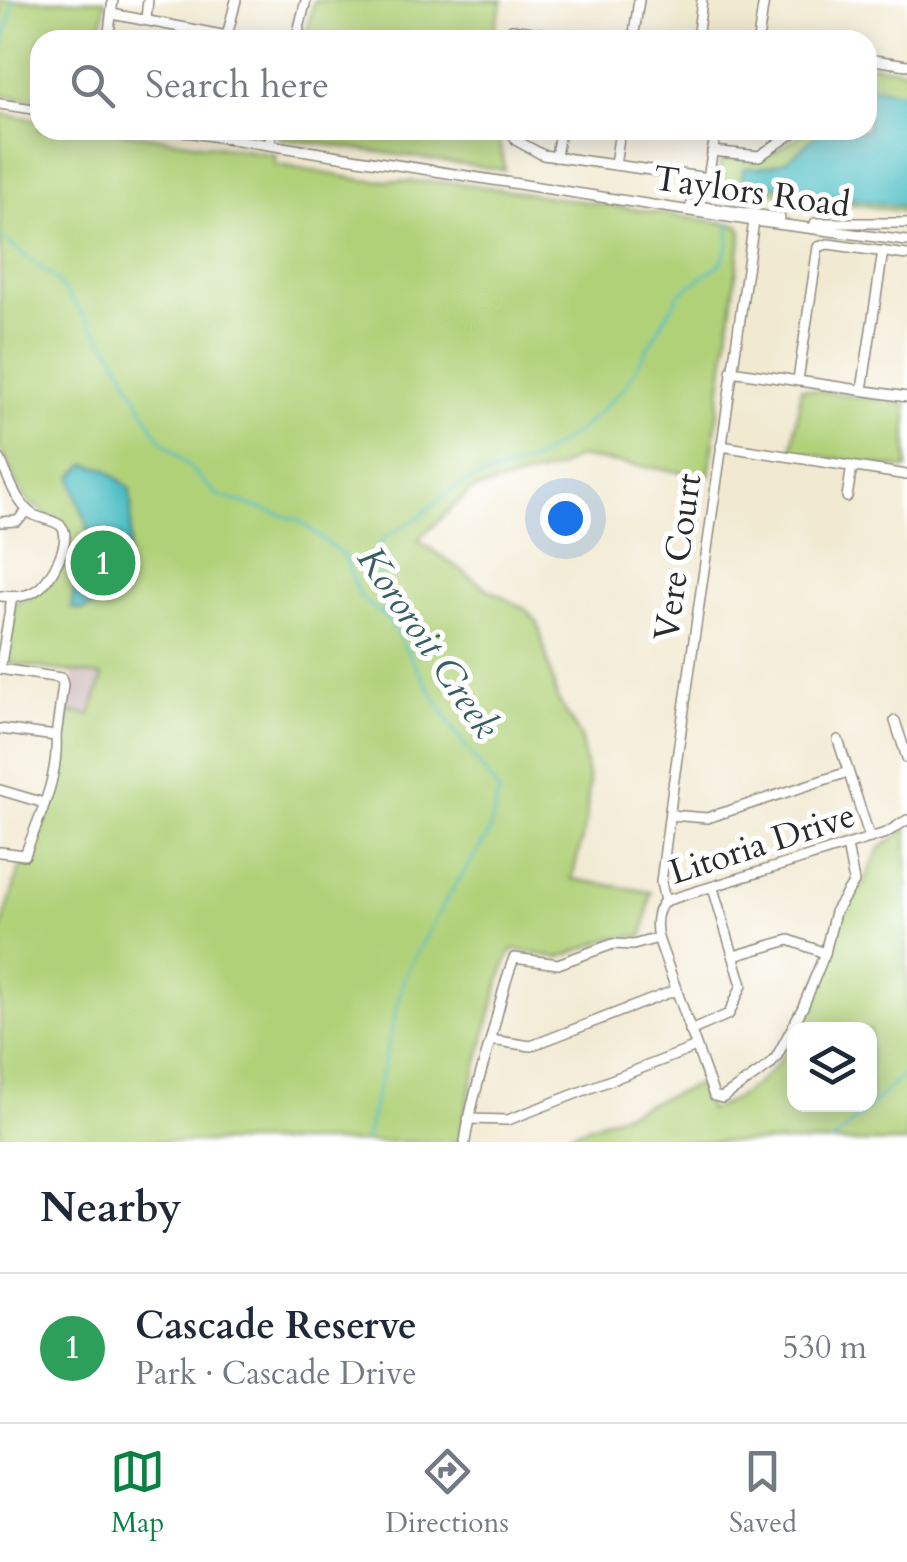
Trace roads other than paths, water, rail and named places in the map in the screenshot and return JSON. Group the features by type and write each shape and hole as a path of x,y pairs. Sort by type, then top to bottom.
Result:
{"street":[{"path":"110,30 114,0"},
{"path":"146,19 148,0"},
{"path":"229,30 236,0"},
{"path":"298,30 306,0"},
{"path":"634,30 639,0"},
{"path":"698,30 702,0"},
{"path":"760,30 764,0"},
{"path":"112,14 193,30"},
{"path":"877,60 907,65"},
{"path":"0,104 30,109"},
{"name":"Taylors Road","path":"237,140 907,241"},
{"path":"269,145 270,140"},
{"path":"516,140 543,155 708,178 714,140"},
{"path":"556,157 559,140"},
{"path":"615,165 619,140"},
{"path":"712,151 759,156 783,140"},
{"path":"654,205 678,203 822,224 907,223"},
{"name":"Vere Court","path":"665,902 661,882 754,220"},
{"path":"798,380 818,247 828,244 907,254"},
{"path":"862,390 883,251"},
{"path":"732,371 907,397"},
{"path":"721,446 907,474"},
{"path":"0,459 28,511 64,529 64,545 43,586 23,596 0,596"},
{"path":"847,498 852,466"},
{"path":"0,522 17,522 28,511"},
{"path":"0,852 26,855 53,779 63,685 60,678 0,669 12,597"},
{"path":"895,721 907,758"},
{"path":"0,729 56,736"},
{"path":"838,740 870,838"},
{"path":"670,815 707,818 848,772"},
{"path":"0,790 44,803"},
{"name":"Litoria Drive","path":"824,953 803,1007 777,1056 770,1065 718,1097 696,1048 658,938 656,918 665,902 847,846 907,820"},
{"path":"734,956 789,940 824,953 835,912 854,882 847,846"},
{"path":"690,1031 729,1014 742,985 713,888"},
{"path":"465,1142 500,994 514,958 558,964 613,944 634,945 658,938"},
{"path":"490,1040 531,1046 676,990"},
{"path":"468,1118 508,1120 696,1048"}],"water":[{"path":"877,88 907,93 907,207 794,191 742,179 743,168 777,164 811,140 877,140"},
{"path":"86,464 107,469 130,489 131,524 120,577 98,603 82,611 71,608 90,539 72,477"}],"waterway":[{"name":"Kororoit Creek","path":"0,57 14,0"},
{"path":"733,210 742,179"},
{"path":"383,615 378,547 385,537 418,518 449,491 531,462 580,430 625,387 679,294 721,263 728,246 730,222"},
{"name":"Kororoit Creek","path":"0,236 56,280 113,352 157,435 217,495 298,520 344,556 360,597 389,621 454,730 499,792 489,834 450,893 405,974 365,1142"},
{"name":"Kororoit Creek","path":"832,1142 907,1072"}],"place":[{"name":"Cascade Reserve","path":"103,563"}]}
